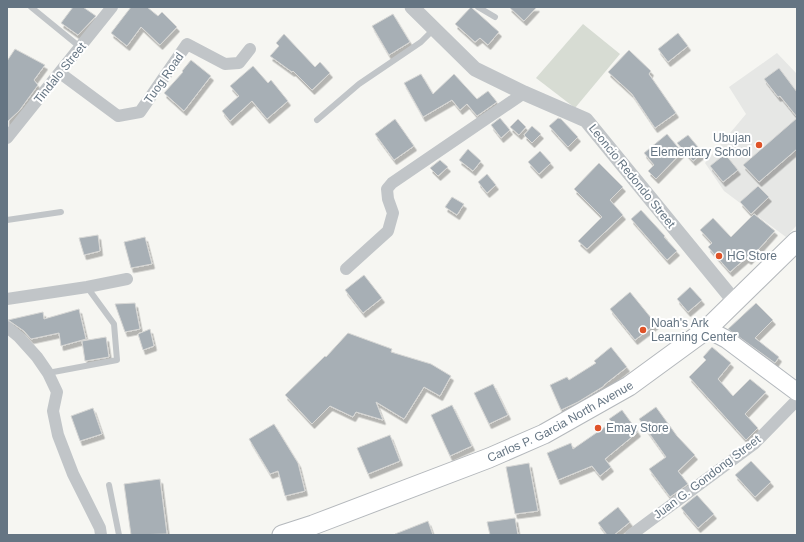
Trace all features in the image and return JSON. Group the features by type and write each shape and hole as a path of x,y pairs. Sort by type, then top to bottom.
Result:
{"main road":[{"name":"Carlos P. Garcia North Avenue","path":"282,535 313,525 489,458 544,434 629,386 707,329 797,241"},
{"path":"707,329 726,339 797,392"}],"street":[{"name":"Tindalo Street","path":"7,138 112,7"},
{"name":"Leoncio Redondo Street","path":"412,7 475,69 524,93 586,120 735,302"},
{"name":"Tuog Road","path":"60,72 118,116 140,112 187,44 225,64 239,63 250,49"},
{"path":"346,269 388,231 393,213 386,189 392,183 524,93"},
{"path":"7,299 87,288 127,279"},
{"path":"7,328 19,336 37,357 48,373 57,392 53,411 58,436 73,474 100,528 101,535"},
{"name":"Juan G. Gondong Street","path":"631,535 754,444 797,400"}],"lane":[{"path":"31,7 80,47"},
{"path":"478,7 495,17"},
{"path":"318,120 359,84 421,42 434,28"},
{"path":"7,220 61,212"},
{"path":"48,373 117,360 114,324 87,288"},
{"path":"109,485 119,535"}],"shaded area":[{"path":"583,24 620,54 575,108 536,78"},
{"name":"Ubujan Elementary School","path":"777,53 796,73 797,72 797,225 786,237 724,191 705,163 746,114 729,87"}],"building":[{"path":"73,7 83,7 96,16 78,35 61,23"},
{"path":"131,7 147,7 158,16 162,12 177,27 160,45 141,27 127,46 111,33"},
{"path":"471,7 499,32 488,45 480,38 475,42 455,24"},
{"path":"509,7 537,7 524,21"},
{"path":"393,14 410,42 389,55 372,26"},
{"path":"678,33 688,46 668,62 658,49"},
{"path":"284,34 315,67 320,62 330,73 312,90 293,71 292,72 270,56 279,46 276,43"},
{"path":"15,49 45,65 34,80 38,85 19,111 7,122 7,61"},
{"path":"629,50 651,71 649,74 676,113 655,128 632,94 608,72"},
{"path":"191,60 211,76 184,111 164,93 183,72 182,71"},
{"path":"253,66 268,83 271,80 288,101 267,119 252,101 230,121 222,111 239,96 230,86"},
{"path":"779,68 797,92 797,117 780,96 778,97 764,79"},
{"path":"421,74 433,94 454,74 477,99 488,91 497,102 477,116 467,104 460,110 452,100 423,117 404,83"},
{"path":"500,118 510,130 501,138 491,125"},
{"path":"558,118 561,119 578,137 568,147 549,126"},
{"path":"797,118 797,149 759,182 743,165"},
{"path":"395,119 414,146 394,160 375,134"},
{"path":"518,119 526,127 519,135 510,127"},
{"path":"532,126 541,134 532,143 524,135"},
{"path":"667,134 682,152 656,179 648,171 654,165 644,153"},
{"path":"688,135 703,153 693,161 677,143"},
{"path":"468,149 481,161 473,171 459,160"},
{"path":"540,151 551,163 539,174 528,162"},
{"path":"725,154 738,170 723,182 710,166"},
{"path":"440,160 448,167 438,176 430,168"},
{"path":"599,163 623,187 610,200 623,215 587,249 578,241 602,217 574,189"},
{"path":"487,174 496,185 487,193 478,182"},
{"path":"758,186 769,197 751,214 740,202"},
{"path":"452,197 464,204 457,215 445,207"},
{"path":"641,210 677,251 667,260 631,219"},
{"path":"754,214 775,231 749,260 746,258 730,272 708,247 712,243 700,230 713,218 731,237"},
{"path":"98,235 100,251 84,255 79,238"},
{"path":"145,237 152,264 131,268 124,242"},
{"path":"364,275 382,298 363,313 345,290"},
{"path":"690,287 702,300 688,312 677,299"},
{"path":"630,292 656,324 635,340 610,309"},
{"path":"135,303 140,329 125,332 115,304"},
{"path":"756,303 773,320 755,338 779,357 775,363 728,329"},
{"path":"79,309 86,339 61,346 59,333 31,339 24,331 8,320 43,312 44,319"},
{"path":"150,329 154,346 143,350 138,334"},
{"path":"348,333 392,349 391,352 431,364 451,376 440,396 424,387 404,419 376,402 383,420 356,412 353,417 330,406 312,424 285,395 325,356 326,357"},
{"path":"106,337 109,357 85,361 82,341"},
{"path":"611,347 627,367 604,386 578,402 561,410 550,385 567,377 569,380 596,363 594,361"},
{"path":"712,347 731,363 718,379 733,396 750,379 766,392 745,414 758,428 746,440 689,377 706,360 703,357"},
{"path":"493,384 508,415 489,424 474,393"},
{"path":"452,405 472,446 450,456 431,415"},
{"path":"656,407 677,436 695,455 678,471 688,484 670,497 649,469 666,457 639,419"},
{"path":"93,408 102,434 80,441 71,416"},
{"path":"622,410 638,432 605,459 611,467 600,476 592,466 558,480 547,453 571,443 573,449 612,422 609,419"},
{"path":"274,424 298,463 305,491 285,496 278,471 270,474 249,439"},
{"path":"390,435 400,461 368,474 357,448"},
{"path":"751,461 771,482 755,497 735,475"},
{"path":"529,463 538,511 515,514 506,467"},
{"path":"160,479 167,534 131,535 124,484"},
{"path":"697,495 714,514 698,528 681,508"},
{"path":"618,507 630,522 614,535 607,535 598,523"},
{"path":"515,518 518,535 490,535 487,522"},
{"path":"428,521 433,535 395,535 395,534"}],"place":[{"name":"Ubujan Elementary School","path":"759,145"},
{"name":"HG Store","path":"719,256"},
{"name":"Noah's Ark Learning Center","path":"643,330"},
{"name":"Emay Store","path":"598,428"}]}
